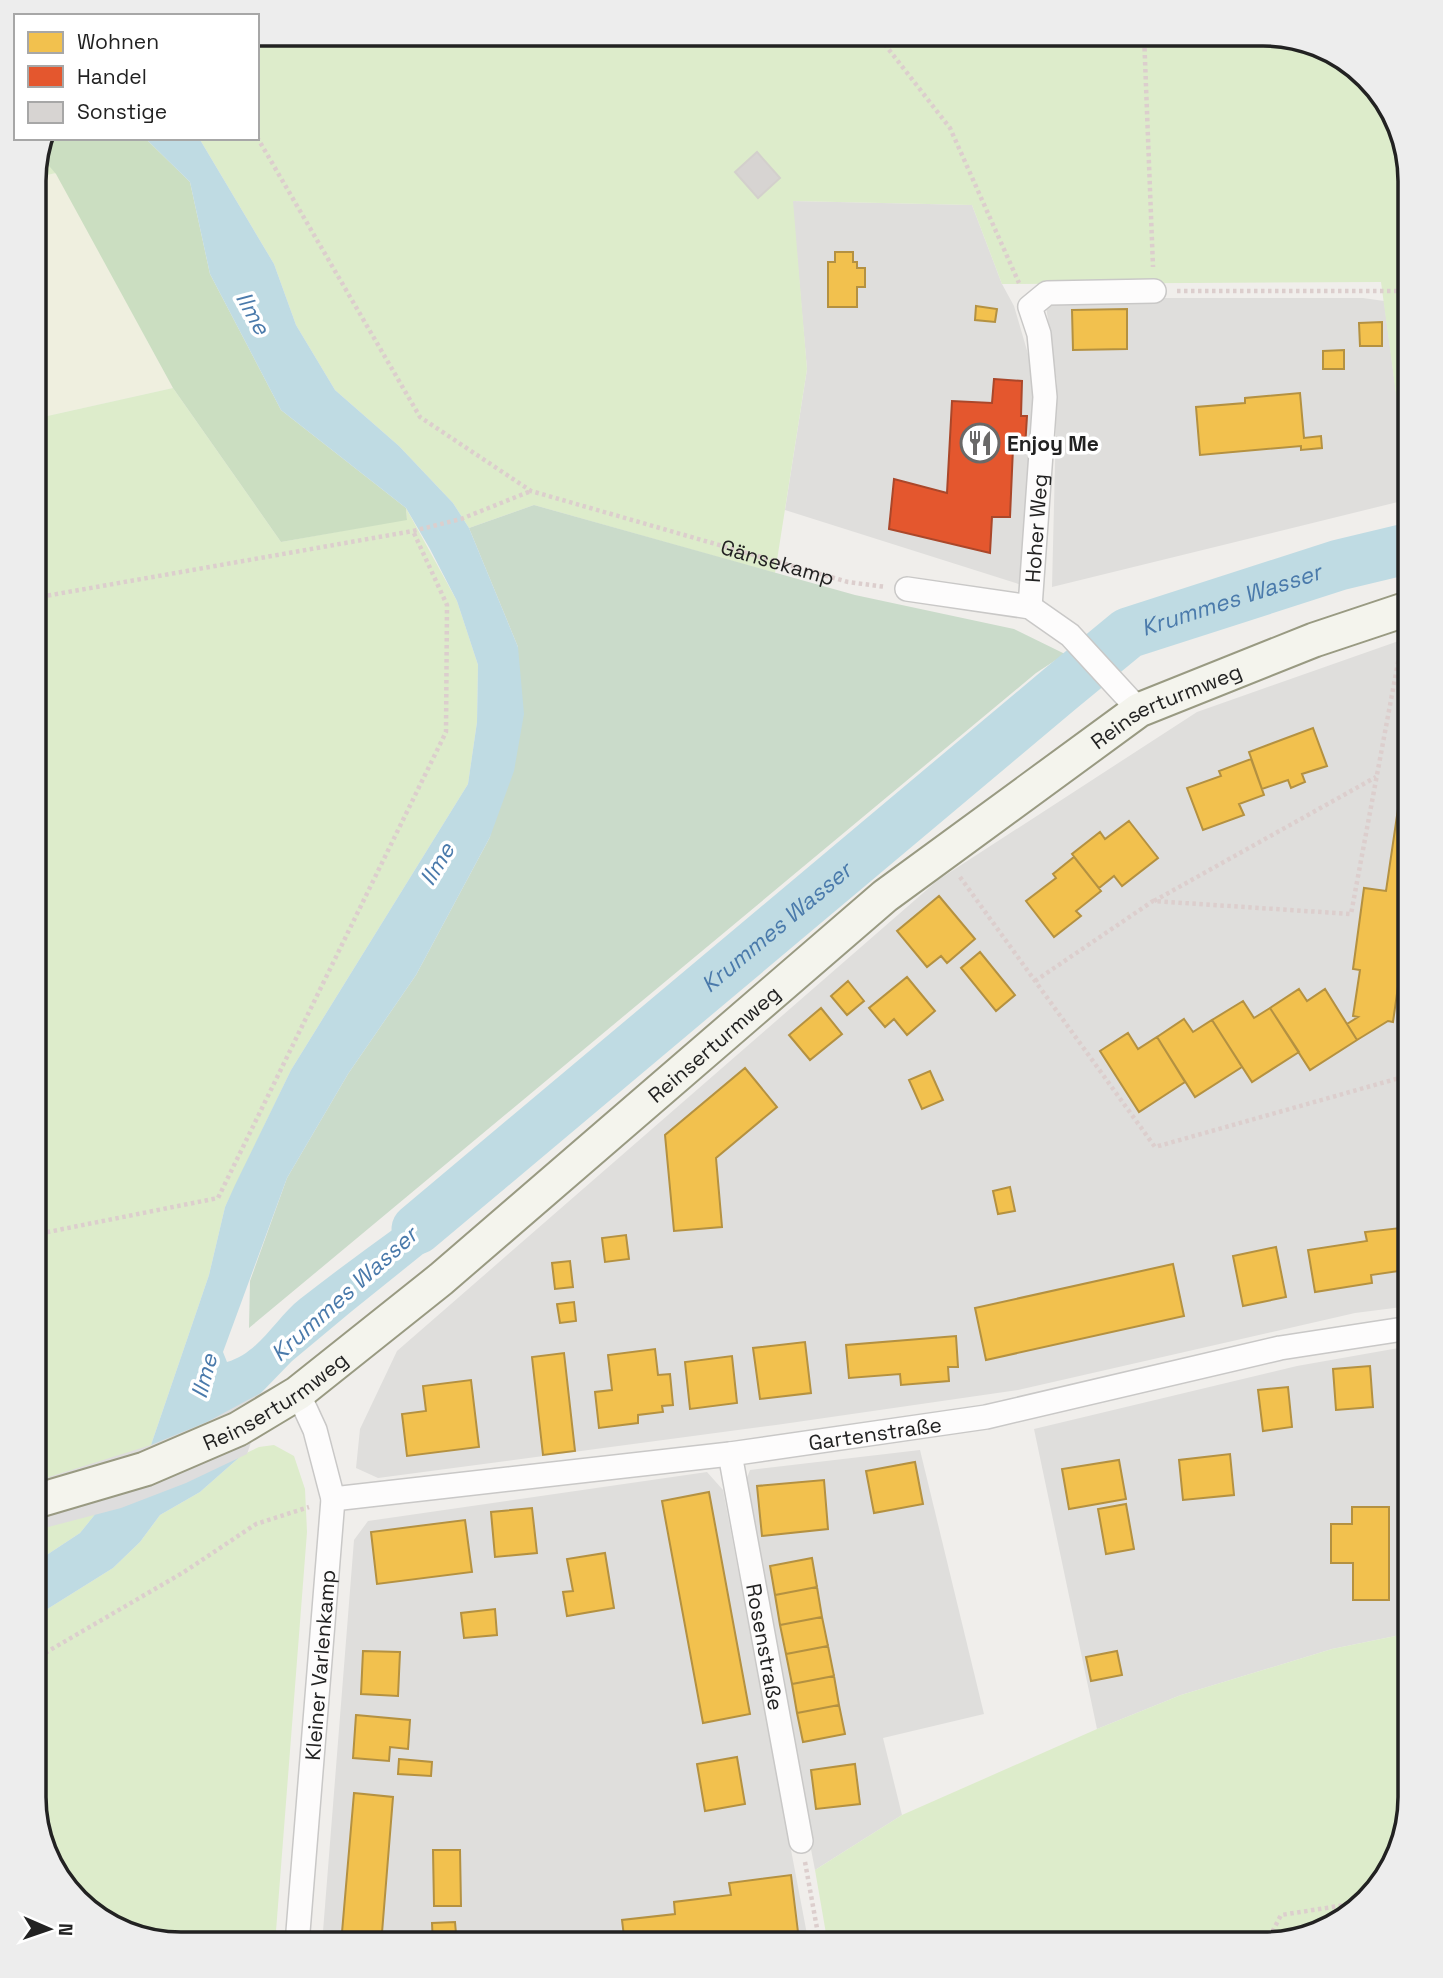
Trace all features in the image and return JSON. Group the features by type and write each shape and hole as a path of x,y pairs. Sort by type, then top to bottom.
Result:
{"main road":[{"name":"Reinserturmweg","path":"46,1498 145,1469 238,1429 298,1393 441,1279 885,896 1139,710 1314,640 1398,613"}],"street":[{"path":"1030,307 1047,293 1154,291"},
{"name":"Hoher Weg","path":"1030,307 1039,334 1045,397 1030,607 1070,635 1139,710"},
{"path":"906,589 1030,607"},
{"name":"Gartenstraße","path":"333,1499 730,1454 986,1417 1280,1348 1398,1330"},
{"name":"Kleiner Varlenkamp","path":"298,1393 315,1430 333,1499 298,1932"},
{"name":"Rosenstraße","path":"730,1454 801,1840"}],"path":[{"path":"886,46 950,128 1030,307"},
{"path":"1145,46 1154,291 1398,290"},
{"name":"Gänsekamp","path":"259,140 420,417 531,491 848,582 906,589"},
{"path":"46,596 414,531 461,519 531,491"},
{"path":"46,1232 218,1198 446,732 447,605 414,531"},
{"path":"1153,901 1351,914 1398,666"},
{"path":"1035,981 1153,901 1377,776"},
{"path":"943,853 1155,1147 1398,1078"},
{"path":"46,1652 184,1572 256,1524 333,1499"},
{"path":"801,1840 818,1932"},
{"path":"1273,1931 1281,1915 1345,1905"}],"shaded area":[{"path":"792,201 972,205 1002,284 1014,306 1035,378 1025,586 785,510 807,369"},
{"path":"1132,298 1363,298 1384,301 1398,408 1398,502 1052,587 1057,383 1046,306"},
{"path":"1398,641 1398,1308 1355,1313 1018,1390 378,1478 356,1468 360,1429 397,1351 938,880 1197,712"},
{"path":"1398,1348 1398,1635 1332,1649 1181,1695 1097,1729 1034,1429 1297,1366"},
{"path":"920,1450 984,1714 883,1738 902,1815 815,1870 742,1491 750,1470"},
{"path":"707,1472 723,1490 807,1932 323,1932 354,1540 368,1521"}],"green space":[{"path":"259,46 1280,47 1314,56 1345,73 1370,98 1393,146 1398,181 1398,409 1381,282 1002,284 972,205 793,201 807,369 775,573 534,505 469,528 453,503 399,446 335,390 296,325 274,264 200,140 259,140"},
{"path":"52,140 147,140 190,182 210,274 281,410 406,508 407,520 281,542 173,388 56,174 47,163"},
{"path":"47,163 56,173 46,175"},
{"path":"56,173 173,388 46,416 46,175"},
{"path":"173,388 281,542 407,519 406,508 457,601 478,665 477,722 468,784 291,1070 225,1207 209,1275 151,1445 80,1533 46,1555 46,416"},
{"path":"534,505 855,595 1014,629 1065,654 1036,673 249,1328 250,1281 287,1178 348,1074 416,975 490,837 518,647 469,528"},
{"path":"274,1445 294,1456 305,1489 307,1532 276,1932 154,1930 121,1919 98,1905 85,1893 64,1865 50,1832 46,1797 46,1610 113,1568 140,1542 160,1515 200,1492 242,1455 259,1447"},
{"path":"1398,1635 1398,1797 1393,1832 1370,1880 1345,1905 1330,1914 1297,1928 1262,1932 826,1932 815,1870 902,1815 1181,1695 1332,1649"}],"water":[{"name":"Ilme","path":"147,140 200,140 274,264 296,325 335,390 399,446 453,503 469,528 518,647 524,714 514,771 490,837 416,975 348,1074 287,1178 223,1352 227,1362 238,1358 257,1344 300,1299 457,1183 505,1188 292,1361 261,1393 242,1455 200,1492 160,1515 140,1542 113,1568 46,1610 46,1555 80,1533 151,1445 209,1275 225,1207 291,1070 468,784 477,722 478,665 457,601 430,549 406,508 281,410 210,274 190,182"}],"pier":[{"path":"270,1388 247,1454 186,1483 121,1508 46,1528 46,1478 151,1445 207,1422"}],"building: Wohnen":[{"path":"835,252 853,252 853,262 857,262 857,268 865,268 865,287 857,287 857,307 828,307 828,262 835,262"},
{"path":"976,306 997,309 995,322 975,320"},
{"path":"1127,309 1127,349 1073,350 1072,310"},
{"path":"1382,322 1382,346 1360,346 1359,323"},
{"path":"1344,350 1344,369 1323,369 1323,351"},
{"path":"1300,393 1304,438 1321,436 1322,448 1301,450 1301,446 1200,455 1196,407 1245,403 1245,398"},
{"path":"1313,728 1327,766 1302,774 1305,782 1291,788 1288,780 1262,789 1249,752"},
{"path":"1251,759 1264,795 1239,804 1244,815 1203,830 1187,788 1221,776 1219,771"},
{"path":"1398,809 1398,987 1393,1022 1388,1021 1357,1040 1347,1024 1358,1017 1353,1016 1360,970 1353,969 1364,888 1386,891"},
{"path":"1129,821 1158,858 1122,886 1114,876 1099,888 1072,854 1100,832 1105,839"},
{"path":"1074,857 1101,891 1076,911 1081,916 1054,937 1026,901 1056,878 1053,874"},
{"path":"939,896 975,939 947,963 941,956 927,967 897,931"},
{"path":"980,952 1015,995 996,1011 961,968"},
{"path":"907,977 935,1011 907,1035 894,1019 885,1027 869,1008"},
{"path":"848,981 864,1001 847,1015 831,996"},
{"path":"1299,989 1307,1001 1325,989 1357,1040 1310,1070 1270,1008"},
{"path":"1243,1001 1254,1018 1270,1008 1299,1052 1252,1082 1212,1020"},
{"path":"821,1008 842,1034 810,1060 789,1035"},
{"path":"1184,1019 1193,1032 1212,1020 1242,1067 1195,1097 1157,1037"},
{"path":"1128,1033 1138,1049 1157,1037 1185,1082 1139,1112 1100,1051"},
{"path":"745,1068 777,1107 716,1158 722,1227 674,1231 665,1135"},
{"path":"930,1071 943,1100 922,1109 909,1080"},
{"path":"1010,1187 1015,1211 998,1214 993,1191"},
{"path":"1398,1228 1398,1271 1371,1275 1372,1283 1315,1292 1308,1250 1367,1241 1365,1232"},
{"path":"626,1235 629,1259 605,1262 602,1238"},
{"path":"1276,1247 1286,1297 1243,1306 1233,1256"},
{"path":"570,1261 573,1287 555,1289 552,1263"},
{"path":"1173,1264 1184,1316 986,1360 975,1308"},
{"path":"574,1302 576,1321 560,1323 557,1304"},
{"path":"956,1336 958,1367 948,1367 949,1381 901,1385 900,1374 849,1378 846,1345"},
{"path":"805,1342 811,1393 760,1399 753,1348"},
{"path":"655,1349 658,1375 670,1374 673,1405 662,1406 663,1412 638,1415 638,1423 599,1428 595,1392 612,1390 608,1355"},
{"path":"564,1353 575,1451 543,1455 532,1357"},
{"path":"732,1356 737,1403 690,1409 685,1362"},
{"path":"1370,1366 1373,1407 1336,1410 1333,1369"},
{"path":"471,1380 479,1447 407,1456 402,1414 426,1411 423,1386"},
{"path":"1288,1387 1292,1427 1263,1431 1258,1390"},
{"path":"1230,1454 1234,1495 1183,1500 1179,1460"},
{"path":"1119,1460 1126,1499 1069,1509 1062,1469"},
{"path":"915,1462 923,1504 874,1513 866,1471"},
{"path":"824,1480 828,1529 762,1536 757,1486"},
{"path":"709,1492 750,1714 703,1723 662,1501"},
{"path":"1126,1504 1134,1549 1106,1554 1098,1509"},
{"path":"1352,1507 1389,1507 1389,1600 1353,1600 1353,1563 1331,1563 1331,1524 1352,1524"},
{"path":"532,1508 537,1553 495,1557 491,1512"},
{"path":"465,1520 472,1572 377,1584 371,1532"},
{"path":"605,1553 614,1608 567,1616 563,1592 573,1591 567,1559"},
{"path":"812,1558 817,1587 775,1595 770,1566"},
{"path":"817,1587 822,1617 780,1625 775,1595"},
{"path":"495,1609 497,1635 464,1638 461,1613"},
{"path":"822,1617 828,1646 786,1654 780,1625"},
{"path":"828,1646 834,1676 792,1684 786,1654"},
{"path":"363,1651 400,1652 398,1696 361,1694"},
{"path":"1117,1651 1122,1675 1091,1681 1086,1657"},
{"path":"834,1676 839,1705 797,1713 792,1684"},
{"path":"839,1705 845,1734 803,1742 797,1713"},
{"path":"356,1715 410,1720 408,1749 390,1747 389,1761 353,1758"},
{"path":"737,1757 745,1804 705,1811 697,1764"},
{"path":"399,1759 432,1762 431,1776 398,1774"},
{"path":"855,1764 860,1804 816,1809 811,1770"},
{"path":"354,1793 393,1797 382,1932 342,1932"},
{"path":"433,1850 460,1850 461,1906 434,1906"},
{"path":"791,1875 798,1932 623,1932 622,1920 675,1914 674,1902 731,1895 729,1883"},
{"path":"455,1922 456,1932 432,1932 432,1923"}],"building: Handel":[{"path":"994,379 1022,381 1021,416 1027,416 1025,448 1013,448 1010,517 992,517 990,553 889,529 894,479 947,493 952,401 992,403"}],"building: Sonstige":[{"path":"757,152 780,178 758,198 735,172"}],"waterway":[{"name":"Krummes Wasser","path":"417,1229 1128,633 1339,565 1398,551"}],"place":[{"name":"Enjoy Me","path":"980,443"}]}
